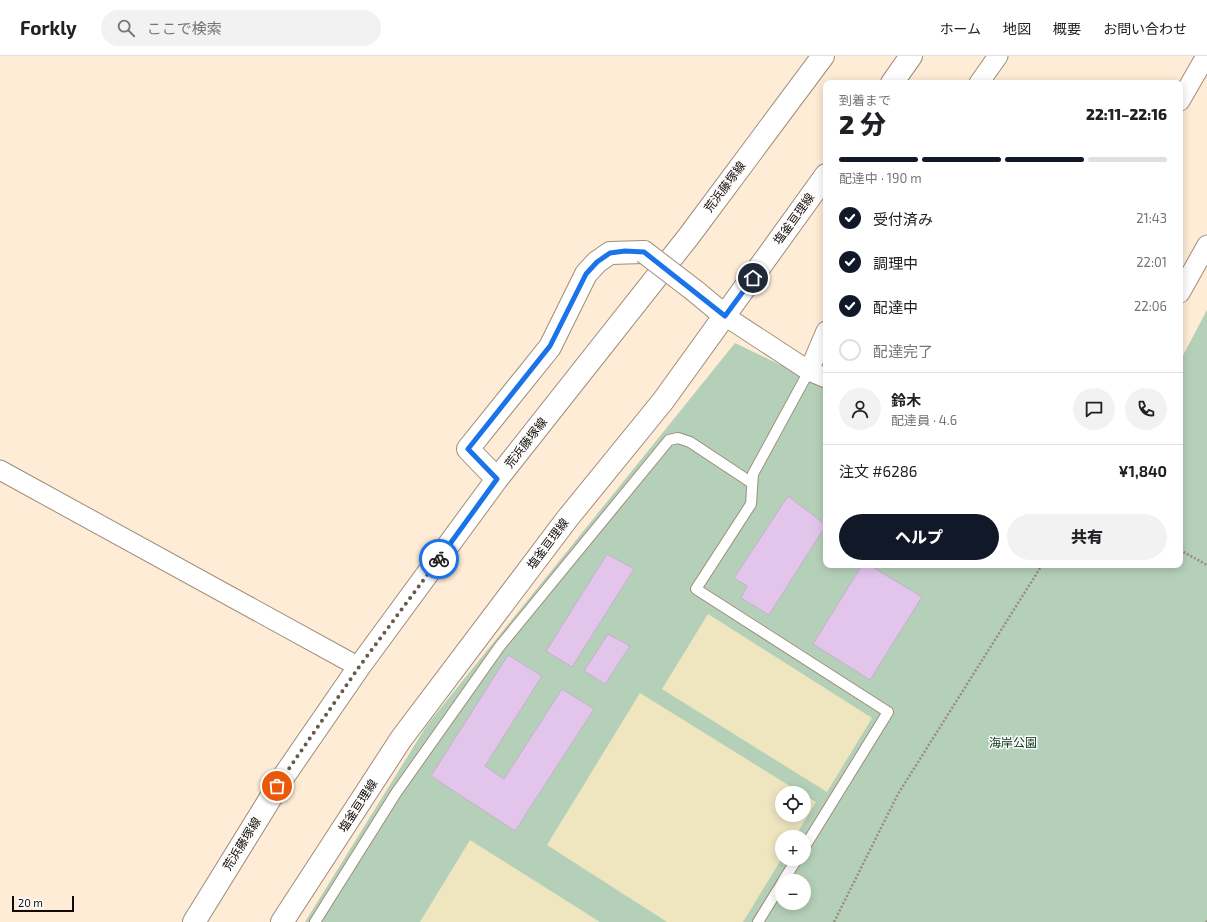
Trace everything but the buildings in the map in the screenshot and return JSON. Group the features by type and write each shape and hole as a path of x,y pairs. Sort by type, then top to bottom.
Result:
{"street":[{"name":"荒浜藤塚線","path":"194,922 286,773 359,667 497,479 689,236 823,56"},
{"path":"894,80 911,56"},
{"path":"981,80 998,56"},
{"path":"1183,96 1206,56"},
{"name":"塩釜亘理線","path":"282,922 401,739 567,519 663,401 823,179"},
{"path":"1183,288 1207,245"},
{"path":"497,479 468,449 550,346 586,274 597,262 610,253 625,251 644,252 725,316 808,371 823,377"},
{"path":"808,371 823,338"},
{"path":"0,470 359,667"}],"lane":[{"path":"808,371 753,474 750,504 696,589 888,712 811,837"},
{"path":"315,922 396,793 500,646 670,440 678,438 690,442 752,483"},
{"path":"758,922 775,895"}],"path":[{"path":"1183,552 1207,565"},
{"path":"834,922 898,794 1040,568"}],"green space":[{"name":"海岸公園","path":"1207,310 1207,922 305,922 427,725 735,343 823,386 823,568 1183,568 1183,355"}],"sand":[{"path":"708,614 872,718 827,792 662,689"},
{"path":"640,693 790,786 775,786 775,822 804,822 799,830 775,830 775,866 777,866 743,922 667,922 547,845"},
{"path":"811,799 816,802 811,810"},
{"path":"470,840 600,922 420,922"}],"way so far":[{"path":"277,786 359,667 439,559"}],"route":[{"path":"439,559 497,479 468,449 550,346 586,274 597,262 610,253 625,251 644,252 725,316 753,278"}]}
